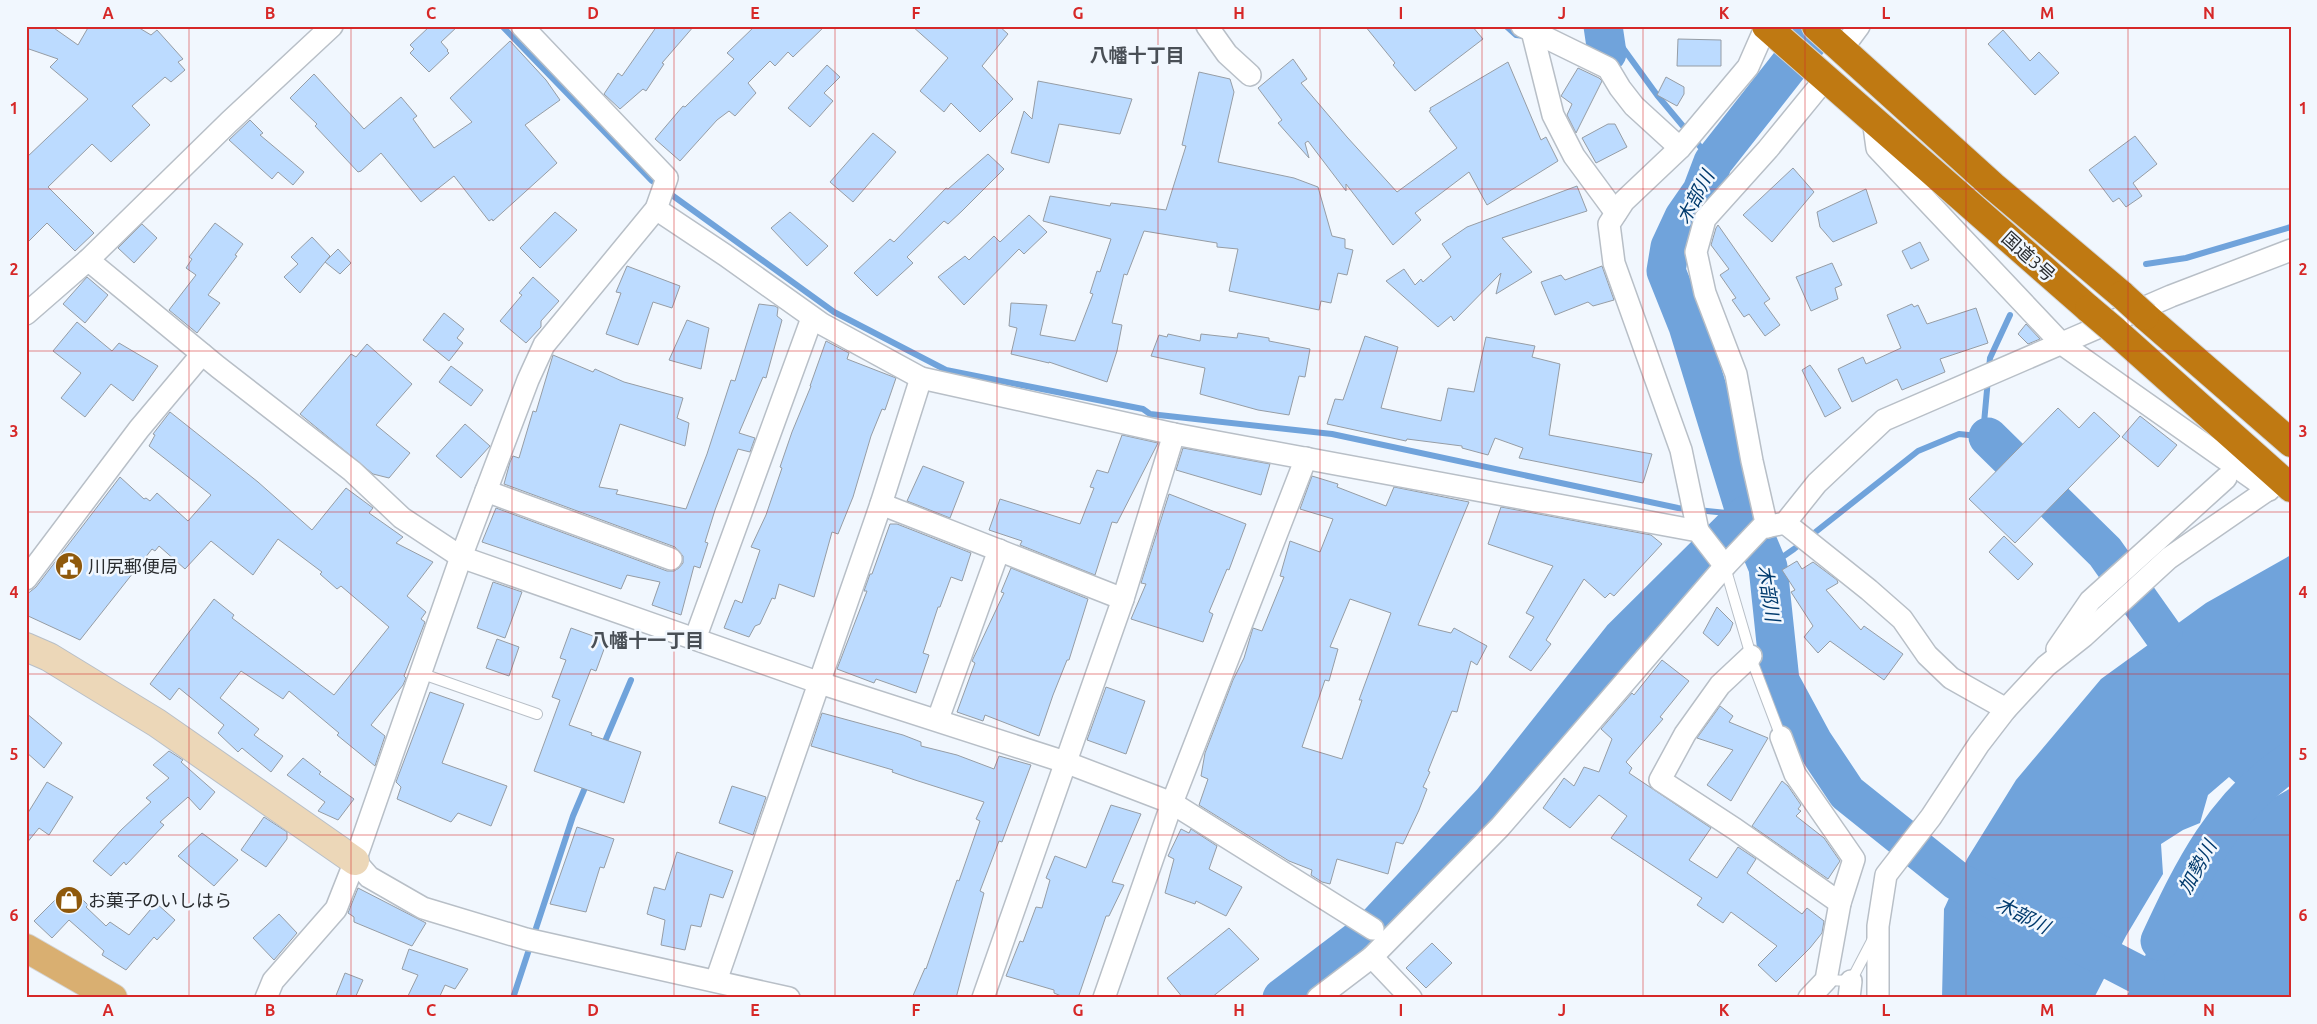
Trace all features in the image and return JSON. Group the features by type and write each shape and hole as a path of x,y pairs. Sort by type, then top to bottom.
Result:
{"highway":[{"name":"国道3号","path":"1816,26 1993,186 2122,295 2291,443"},
{"name":"国道3号","path":"1768,28 2115,331 2282,486"}],"main road":[{"path":"26,948 113,998"}],"street":[{"path":"26,314 88,260 229,122 332,26"},
{"path":"266,998 273,981 336,909 355,861 461,557 528,380 544,345 656,209 666,178 522,26"},
{"path":"1207,26 1227,54 1250,76"},
{"path":"1842,49 1859,26"},
{"path":"1725,566 1698,531 1681,450 1614,263 1609,224 1624,201 1680,148 1748,68 1768,28"},
{"path":"1527,29 1608,68 1634,106 1680,148"},
{"path":"1527,29 1553,115 1574,156 1616,213"},
{"path":"1822,74 1768,149 1704,219 1696,252 1704,293 1736,374 1752,461 1771,526 1869,590 1902,619 1927,655 1951,678 2006,708"},
{"path":"1873,119 1877,148 2062,344 2282,486 2169,558 2084,636 2046,666 2006,708 1979,744 1931,816 1886,875 1878,929 1878,998"},
{"path":"656,209 812,318 920,378 1174,434 1698,531"},
{"path":"1318,998 1372,958 1500,827 1725,566 1818,483 1884,420 2171,296 2291,250"},
{"path":"88,260 202,354 352,471 402,518 461,557 820,683 938,719 1065,762 1172,803 1373,930"},
{"path":"695,639 812,318"},
{"path":"26,580 139,429 202,354"},
{"path":"716,981 881,504 920,378"},
{"path":"983,998 1122,599 1174,434"},
{"path":"1104,998 1172,803 1306,458"},
{"path":"2046,666 2090,601 2226,478"},
{"path":"486,491 671,559"},
{"path":"881,504 1122,599"},
{"path":"938,719 999,550"},
{"path":"26,647 49,657 157,723 355,861 370,876 423,908 526,939 789,998"},
{"path":"1751,656 1720,685 1685,734 1660,780 1735,829 1840,903"},
{"path":"1781,737 1795,774 1854,859 1840,903 1826,980 1809,998"},
{"path":"1372,958 1411,998"}],"lane":[{"path":"1725,566 1751,656 1781,737"},
{"path":"420,674 537,714"},
{"path":"1826,980 1850,989 1878,929"}],"water":[{"path":"2291,555 2291,744 2280,749 2240,787 2229,777 2208,795 2200,823 2183,830 2161,844 2163,874 2126,936 2094,998 1942,998 1944,909 1967,859 2016,780 2101,679 2206,603"},
{"path":"2291,788 2291,998 2126,998 2165,912 2254,809"}],"building":[{"path":"26,26 51,26 78,45 89,26 136,26 151,35 157,30 183,59 178,62 185,70 171,82 165,77 132,106 150,125 111,162 92,144 48,187 94,233 75,251 47,223 26,244 26,158 88,99 50,67 58,59 26,48"},
{"path":"430,26 458,26 441,42 449,53 429,72 410,53 414,49 410,45"},
{"path":"657,26 694,26 662,63 664,64 646,91 643,89 620,109 604,94 618,73 622,76"},
{"path":"755,26 825,26 793,57 788,52 775,66 770,61 748,83 756,93 735,116 729,111 717,120 680,161 655,139 683,106 685,107 734,59 727,53"},
{"path":"912,26 999,26 1008,34 982,66 1013,99 980,132 951,103 944,112 920,91 948,58"},
{"path":"1365,26 1472,26 1483,39 1415,91 1393,65 1395,63"},
{"path":"2003,30 2030,61 2039,52 2059,73 2035,95 1988,44"},
{"path":"1678,39 1721,40 1721,66 1677,66"},
{"path":"510,41 546,80 560,100 525,125 557,163 493,221 492,219 489,221 454,176 421,202 381,153 358,172 315,126 317,124 290,98 314,74 364,129 401,97 417,116 413,119 434,148 472,122 450,98"},
{"path":"1293,59 1307,79 1301,83 1397,192 1457,148 1429,111 1431,110 1430,108 1508,62 1541,140 1546,137 1558,161 1487,205 1469,172 1415,213 1421,220 1393,245 1346,184 1346,191 1308,141 1305,143 1309,158 1278,123 1282,120 1258,88"},
{"path":"827,65 840,77 824,93 833,101 810,127 788,108"},
{"path":"1578,68 1602,81 1576,133 1567,115 1572,104 1561,96"},
{"path":"1199,72 1230,79 1234,92 1218,162 1294,178 1318,187 1332,236 1345,239 1345,248 1353,250 1347,275 1338,273 1331,303 1321,301 1319,310 1229,291 1238,249 1217,247 1217,243 1144,231 1127,275 1124,274 1112,323 1122,325 1117,351 1107,382 1049,362 1011,354 1017,328 1009,326 1011,303 1047,305 1040,335 1075,341 1093,294 1090,293 1097,271 1100,272 1111,239 1043,221 1050,196 1110,206 1111,203 1166,210 1186,146 1182,145"},
{"path":"1666,77 1684,87 1684,94 1677,106 1657,95"},
{"path":"1038,81 1132,99 1120,134 1059,124 1049,163 1011,153 1024,111 1032,119"},
{"path":"250,120 263,133 260,135 304,172 293,185 278,172 272,179 229,140"},
{"path":"1608,124 1615,124 1627,147 1596,163 1582,138"},
{"path":"873,133 896,152 853,202 830,182"},
{"path":"2135,136 2157,164 2133,183 2142,196 2126,207 2119,198 2113,202 2089,170"},
{"path":"988,154 1004,169 948,224 944,221 907,257 913,263 877,296 854,273 890,239 894,242 946,188 948,189"},
{"path":"1793,168 1814,192 1772,242 1743,215"},
{"path":"1577,186 1587,211 1502,238 1532,272 1496,294 1501,273 1454,321 1451,316 1438,327 1386,281 1404,269 1415,285 1421,279 1423,282 1451,257 1442,244 1467,227"},
{"path":"1866,189 1877,223 1833,242 1820,227 1817,212"},
{"path":"555,212 577,230 540,268 520,248"},
{"path":"790,212 828,246 807,266 771,228"},
{"path":"1029,215 1047,232 1024,254 1019,249 964,305 938,277 965,256 969,260 994,236 1000,242"},
{"path":"215,223 243,244 235,255 237,256 208,295 220,303 197,333 169,310 196,275 186,268 192,259 189,257"},
{"path":"142,224 157,238 134,263 118,248"},
{"path":"1718,225 1770,299 1764,303 1780,325 1765,336 1749,314 1744,317 1732,300 1736,298 1720,275 1729,269 1711,245"},
{"path":"312,237 330,256 300,293 284,277 298,264 291,257"},
{"path":"1920,242 1929,260 1911,269 1902,251"},
{"path":"338,249 351,263 340,274 325,262"},
{"path":"1832,263 1842,285 1835,288 1838,299 1811,311 1796,277"},
{"path":"627,266 680,286 672,308 653,302 638,345 606,334 621,293 616,292"},
{"path":"1602,266 1614,300 1593,306 1588,302 1555,315 1541,282 1561,275 1565,280"},
{"path":"87,277 108,295 85,323 63,304"},
{"path":"533,277 559,301 541,321 541,327 526,343 500,321 522,295 519,293"},
{"path":"759,304 778,308 777,316 782,320 766,378 763,377 739,433 755,438 750,452 738,449 715,510 705,542 708,543 700,568 694,566 681,615 652,605 660,582 627,575 621,589 482,542 496,508 667,571 674,571 679,568 683,563 683,556 675,547 504,484 510,462 513,456 519,458 533,411 536,412 553,355 593,372 595,369 624,382 683,398 677,418 689,423 685,446 620,424 599,487 618,490 616,494 686,509 707,454 731,380 735,381"},
{"path":"1912,304 1914,307 1918,305 1927,324 1976,308 1988,343 1940,359 1945,372 1902,390 1897,379 1852,402 1838,369 1863,357 1866,364 1901,348 1887,315"},
{"path":"444,313 464,329 457,338 463,343 449,361 423,340"},
{"path":"687,320 709,328 701,369 669,360"},
{"path":"77,322 112,351 119,343 158,366 133,401 111,384 85,417 61,398 81,373 53,351"},
{"path":"2026,324 2040,339 2028,344 2018,334"},
{"path":"1238,333 1269,338 1269,341 1310,349 1305,377 1299,376 1289,415 1258,410 1200,394 1205,368 1151,356 1159,335 1167,337 1168,334 1200,341 1201,334 1237,338"},
{"path":"1365,336 1398,347 1381,408 1441,421 1448,388 1474,392 1486,337 1535,346 1532,357 1560,364 1549,435 1652,454 1643,483 1519,458 1523,448 1495,438 1488,455 1462,448 1462,446 1407,439 1406,441 1327,424 1335,399 1343,400"},
{"path":"826,341 849,353 847,359 896,378 885,410 882,409 871,436 853,497 838,534 832,532 814,597 779,584 775,599 772,598 760,624 755,626 749,637 724,628 735,600 742,603 760,550 751,547 766,515 792,432 811,386"},
{"path":"367,344 412,384 376,425 410,453 389,478 373,474 300,414 351,354 356,357"},
{"path":"1810,365 1841,408 1825,417 1802,370"},
{"path":"451,366 483,390 471,406 439,382"},
{"path":"2058,408 2079,428 2094,412 2120,436 2015,543 1969,499"},
{"path":"170,412 258,482 312,530 346,488 373,508 369,513 403,537 396,543 433,562 407,596 426,612 421,619 425,622 404,676 406,678 403,685 371,725 385,736 375,766 337,735 339,733 289,691 283,699 241,671 220,698 259,729 254,735 283,756 271,772 242,748 238,752 218,733 224,725 179,688 170,700 150,684 214,599 234,615 232,618 334,695 389,627 341,586 337,589 320,574 322,572 278,539 253,575 211,541 185,569 159,546 155,551 152,549 80,640 26,615 26,595 36,587 120,477 144,499 146,498 150,501 157,493 188,521 211,495 149,446 155,435 153,434"},
{"path":"2140,416 2177,445 2158,467 2122,437"},
{"path":"465,424 490,446 461,478 436,456"},
{"path":"1122,435 1158,443 1117,523 1112,522 1095,575 1020,545 1022,541 989,530 1000,499 1080,524 1094,488 1090,487 1097,470 1108,473"},
{"path":"1183,448 1270,464 1261,495 1176,470"},
{"path":"923,466 964,482 950,518 907,501"},
{"path":"1312,476 1338,484 1337,487 1386,506 1394,487 1469,502 1418,625 1451,633 1454,628 1487,646 1477,665 1471,661 1457,712 1452,711 1428,771 1430,772 1423,787 1427,789 1419,810 1403,844 1396,842 1388,874 1337,859 1330,884 1322,882 1311,875 1312,870 1289,861 1199,805 1208,779 1201,776 1205,753 1233,680 1244,658 1253,628 1262,631 1284,577 1280,576 1290,541 1320,552 1333,519 1300,509","holes":["1350,599 1391,613 1359,700 1362,700 1342,759 1302,747 1325,680 1329,681 1338,649 1330,647"]},
{"path":"1169,494 1246,524 1229,570 1227,569 1209,612 1213,614 1203,642 1131,619 1146,584 1141,583"},
{"path":"1501,507 1651,535 1662,544 1614,596 1610,593 1605,598 1584,579 1546,640 1551,644 1531,671 1509,657 1534,617 1526,613 1553,566 1488,544"},
{"path":"890,524 897,524 971,553 962,581 951,577 940,607 938,607 923,653 929,655 916,693 876,679 874,683 837,669 867,591 864,591 870,574 872,574"},
{"path":"2004,536 2033,564 2018,580 1989,552"},
{"path":"1797,561 1802,569 1813,562 1837,580 1838,583 1826,590 1861,630 1864,626 1903,654 1884,680 1830,641 1818,653 1804,637 1813,626 1791,592 1795,590 1782,570"},
{"path":"1011,568 1088,599 1069,660 1067,660 1053,695 1039,736 985,715 983,721 957,712 975,663 972,661 1004,593 1001,592"},
{"path":"493,582 522,592 505,638 477,628"},
{"path":"1717,607 1733,623 1730,631 1718,646 1703,633"},
{"path":"571,628 607,641 596,671 591,669 569,725 592,733 591,735 641,752 624,803 534,771 560,700 552,697 566,660 560,658"},
{"path":"497,639 519,647 509,676 486,668"},
{"path":"1662,660 1689,681 1660,717 1663,719 1626,762 1632,768 1629,773 1711,828 1689,860 1717,878 1738,847 1756,859 1747,873 1802,914 1807,908 1824,921 1822,933 1810,948 1776,982 1758,965 1777,946 1731,912 1723,923 1697,905 1702,898 1611,838 1627,816 1599,795 1570,828 1543,808 1564,778 1574,786 1584,767 1599,772 1612,739 1601,729 1632,693 1634,695"},
{"path":"1106,687 1145,701 1126,754 1087,740"},
{"path":"430,692 464,704 442,763 507,786 491,826 458,813 451,822 397,799 401,787 396,782"},
{"path":"1720,706 1733,716 1729,722 1768,738 1731,801 1707,785 1733,750 1697,738"},
{"path":"26,713 62,743 44,768 26,752"},
{"path":"822,713 903,735 921,742 921,746 957,755 994,769 999,756 1031,765 1002,842 999,841 980,891 984,893 956,998 912,998 926,969 957,880 959,881 980,821 976,819 984,802 892,772 893,770 811,746"},
{"path":"169,751 183,760 181,762 215,792 200,810 188,797 160,822 164,825 126,865 124,862 111,876 93,861 121,830 151,802 146,798 169,778 153,765"},
{"path":"303,758 321,772 319,774 354,799 338,820 318,811 325,802 287,775"},
{"path":"1782,781 1788,786 1801,805 1798,809 1801,811 1796,816 1824,838 1840,861 1828,879 1752,826"},
{"path":"47,782 73,797 49,835 39,828 26,844 26,816"},
{"path":"732,786 766,797 753,835 719,823"},
{"path":"1111,805 1141,814 1112,882 1124,885 1109,916 1106,916 1078,998 1066,998 1054,993 1054,990 1006,976 1020,941 1023,942 1036,907 1042,908 1050,880 1046,878 1055,856 1086,868"},
{"path":"264,817 287,832 287,839 266,867 241,850"},
{"path":"577,827 614,839 604,868 600,867 586,912 550,904"},
{"path":"1181,829 1189,833 1191,829 1217,846 1209,869 1242,887 1226,916 1196,901 1195,904 1165,893 1174,859 1168,856"},
{"path":"202,833 238,860 214,886 178,856"},
{"path":"677,852 733,871 723,898 710,894 701,927 691,925 685,950 661,945 665,920 647,914 654,887 665,890"},
{"path":"69,886 88,905 86,907 106,926 110,922 129,935 156,903 175,920 157,940 154,937 126,970 102,955 104,951 69,920 52,938 34,921"},
{"path":"358,888 426,923 412,946 354,922 354,917 348,913"},
{"path":"279,914 297,933 274,960 253,938"},
{"path":"1229,928 1259,959 1211,998 1183,998 1167,978"},
{"path":"1432,943 1452,963 1426,988 1406,968"},
{"path":"409,949 468,969 455,989 445,985 439,998 407,998 418,975 402,969"},
{"path":"345,973 363,980 355,998 335,998"}],"waterway":[{"path":"502,26 651,180 834,312 946,370 1143,409 1150,414 1332,434 1678,508 1746,515"},
{"path":"1506,26 1516,35 1524,36"},
{"path":"1603,26 1607,53"},
{"path":"1590,50 1607,53 1604,26"},
{"path":"1607,26 1657,95 1713,162"},
{"name":"木部川","path":"1820,26 1713,162 1702,191 1684,217 1670,247 1666,271 1688,326 1746,515 1768,567 1780,681 1813,742 1847,793 1957,881 2005,906"},
{"path":"2146,264 2186,258 2291,227"},
{"path":"1989,369 1990,358 2010,315"},
{"path":"1768,567 1794,549 1918,451 1959,434 1988,437 1984,423 1988,379"},
{"path":"1988,437 2105,552 2163,634"},
{"path":"1282,998 1373,929 1492,802 1622,638 1746,515"},
{"path":"603,746 631,680"},
{"name":"加勢川","path":"2160,941 2198,865 2229,819 2267,779 2291,761"},
{"path":"513,998 573,816 587,783"},
{"name":"木部川","path":"2066,937 2145,978"}],"place":[{"name":"川尻郵便局","path":"69,566"},
{"name":"お菓子のいしはら","path":"69,900"}],"district":[{"name":"八幡十丁目","path":"1137,55"},
{"name":"八幡十一丁目","path":"647,640"}]}
